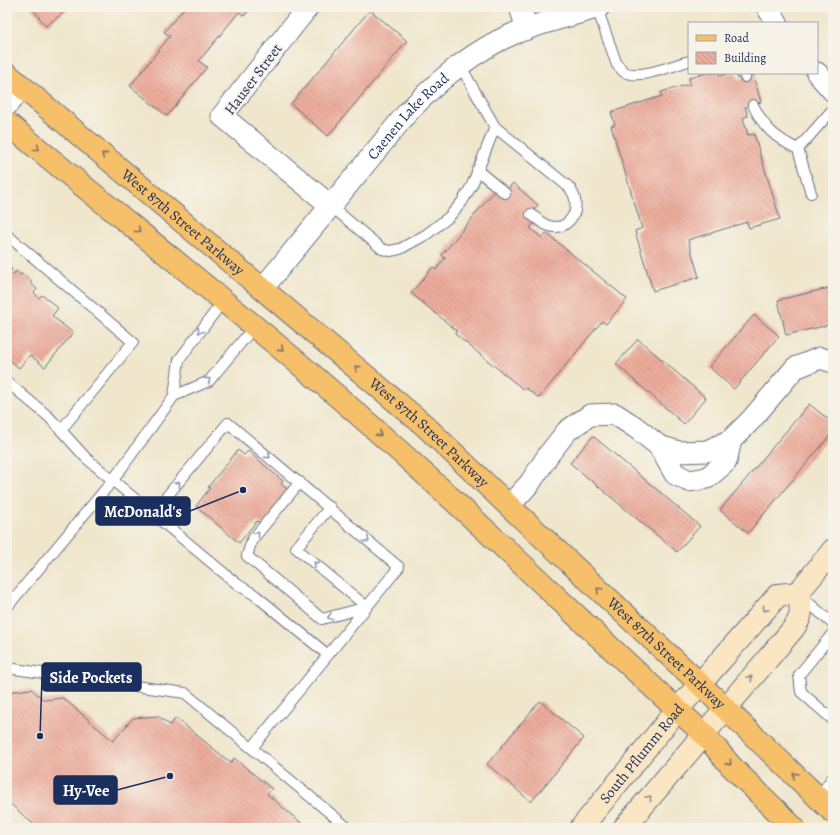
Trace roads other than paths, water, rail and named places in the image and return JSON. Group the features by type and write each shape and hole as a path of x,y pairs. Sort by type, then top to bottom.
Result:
{"main road":[{"name":"West 87th Street Parkway","path":"15,81 263,288 424,425 726,708 826,805"},
{"path":"7,123 224,300 323,384 407,459 704,734 731,766 794,828"},
{"path":"624,828 800,618 801,607 798,594 833,550"},
{"name":"South Pflumm Road","path":"581,828 677,710 778,595 798,594"}],"street":[{"name":"Hauser Street","path":"308,7 222,116 331,206"},
{"path":"520,7 527,29"},
{"name":"Caenen Lake Road","path":"263,288 407,113 431,88 460,65 498,41 527,29 598,7"},
{"path":"818,74 833,91"},
{"path":"7,105 15,81"},
{"path":"509,506 530,483 549,454 567,432 590,415 615,414 635,427 659,446 679,452 707,451 731,440 751,420 794,368 820,358 833,362"},
{"path":"659,446 675,474 689,481 707,478 726,462 731,440"}],"lane":[{"path":"598,7 618,65 624,72 644,74 688,60"},
{"path":"460,65 495,127 570,188 575,198 576,207 574,216 569,222 559,227 550,226 540,222 531,214"},
{"path":"753,105 766,128 775,136 798,149 811,193"},
{"path":"798,149 833,109"},
{"path":"331,206 382,249 390,251 400,249 427,234 449,217 462,202 472,185 495,127"},
{"path":"477,170 505,193"},
{"path":"7,235 133,342 61,430"},
{"path":"7,607 113,480 174,396 179,360 224,300"},
{"path":"174,396 209,381 254,327"},
{"path":"7,382 49,417 86,458 237,584 255,595 328,655"},
{"path":"152,514 228,423 330,507 399,567 252,748"},
{"path":"300,482 252,540 247,556 322,619 367,607"},
{"path":"330,507 296,548 367,607"},
{"path":"798,594 833,624"},
{"path":"833,633 799,675 801,692 833,720"},
{"path":"7,668 186,693 348,828"},
{"path":"826,805 833,777"}],"place":[{"name":"McDonald's","path":"243,490"},
{"name":"Side Pockets","path":"40,736"},
{"name":"Hy-Vee","path":"170,776"}]}
